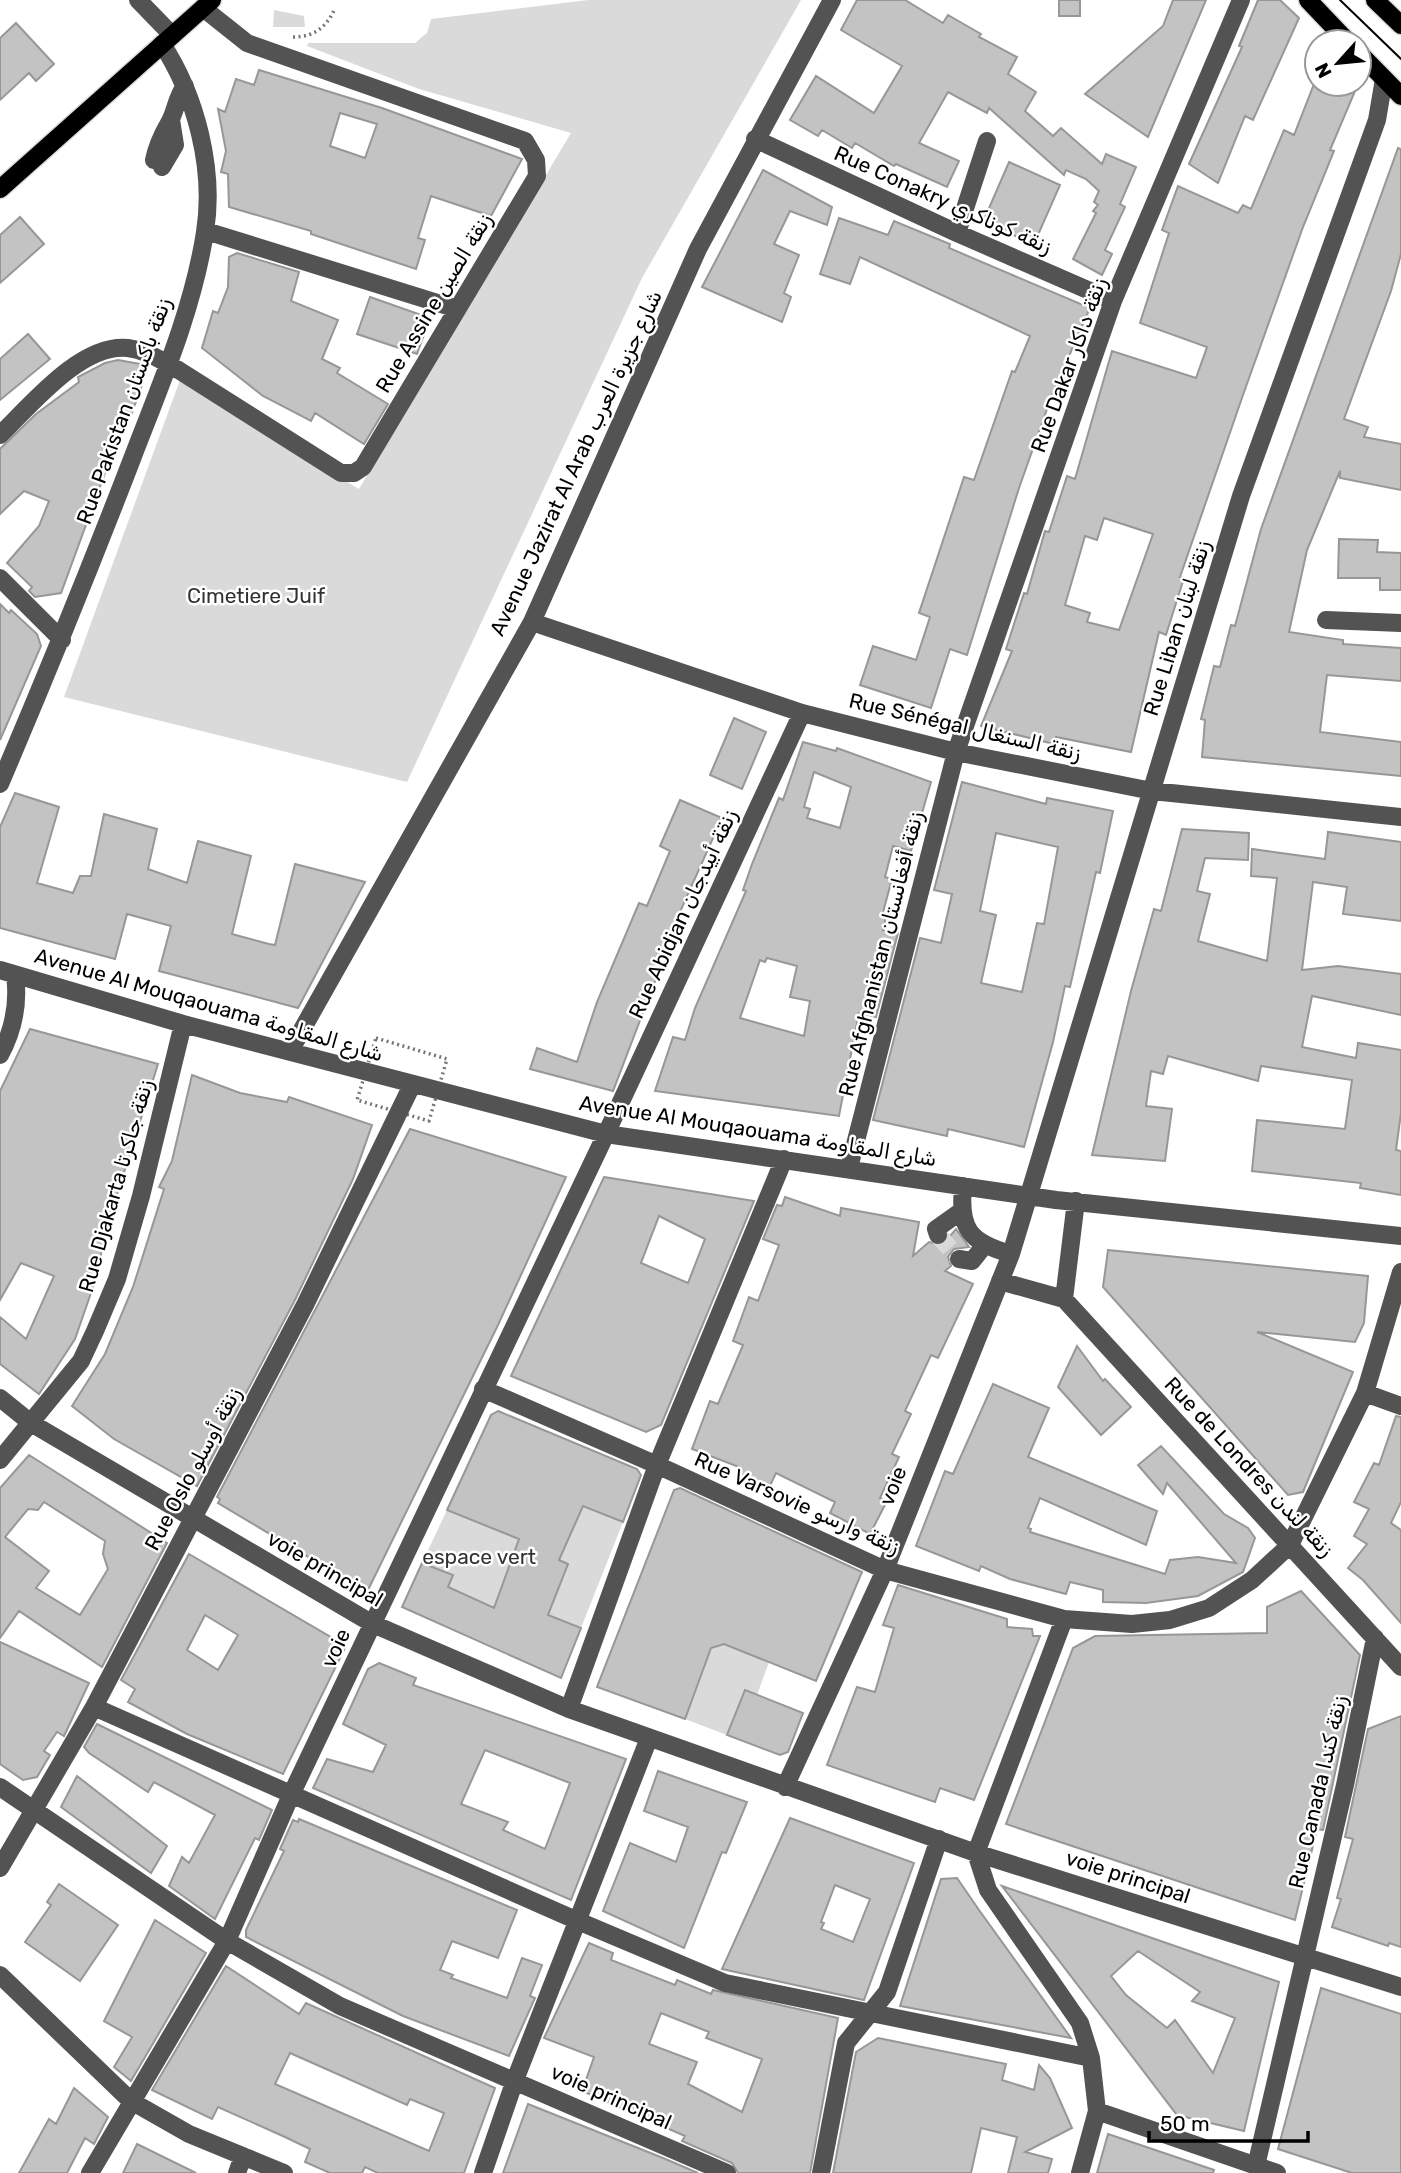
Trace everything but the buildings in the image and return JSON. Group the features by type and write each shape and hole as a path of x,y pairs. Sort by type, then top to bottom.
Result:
{"main road":[{"path":"1308,0 1335,28"},
{"path":"1375,0 1401,25"},
{"path":"0,189 207,4"},
{"path":"1373,68 1401,96"}],"street":[{"name":"Rue Pakistan زنقة باكستان","path":"0,784 62,640 169,364 189,300 206,230 204,164 198,127 167,40 138,0"},
{"name":"Avenue Jazirat Al Arab شارع جزيرة العرب","path":"290,1051 532,622 698,249 832,0"},
{"name":"Rue Dakar زنقة داكار","path":"956,752 1113,300 1241,0"},
{"name":"Rue Assine زنقة الصين","path":"169,364 341,473 354,473 363,467 537,176 536,160 525,141 247,43 233,35 207,4"},
{"name":"Rue Liban زنقة لبنان","path":"1030,1196 1196,636 1237,509 1377,120 1384,79"},
{"path":"158,163 175,145 171,120 175,102 185,86"},
{"name":"Rue Conakry زنقة كوناكري","path":"755,139 957,233 1113,300"},
{"path":"957,233 987,141"},
{"path":"206,230 457,309"},
{"path":"0,435 67,371 91,355 127,348 146,352 169,364"},
{"path":"0,578 62,640"},
{"path":"1326,620 1401,623"},
{"name":"Rue Sénégal زنقة السنغال","path":"532,622 802,713 956,752 1152,791 1401,817"},
{"name":"Rue Abidjan زنقة أبيدجان","path":"606,1134 802,713"},
{"name":"Rue Afghanistan زنقة أفغانستان","path":"849,1168 956,752"},
{"path":"0,1055 14,1024 17,991 8,972"},
{"name":"Avenue Al Mouqaouama شارع المقاومة","path":"8,972 183,1024 606,1134 1030,1196 1401,1236"},
{"name":"Rue Djakarta زنقة جاكرتا","path":"0,1460 81,1361 117,1279 183,1024"},
{"name":"Rue Oslo زنقة أوسلو","path":"0,1867 94,1707 305,1305 412,1085"},
{"name":"voie","path":"90,2173 227,1941 291,1795 606,1134"},
{"path":"569,1709 657,1465 783,1159"},
{"path":"963,1186 960,1212 966,1228 984,1246 1011,1254"},
{"name":"voie","path":"785,1787 885,1570 1011,1254 1030,1196"},
{"path":"1000,1281 1064,1299 1076,1201"},
{"path":"938,1235 936,1229 940,1224 960,1212"},
{"path":"959,1259 972,1261 984,1246"},
{"path":"1290,1545 1365,1393 1401,1272"},
{"name":"Rue de Londres زنقة لندن","path":"1064,1299 1401,1667"},
{"name":"Rue Varsovie زنقة وارسو","path":"483,1389 657,1465 885,1570 1064,1619 1132,1624 1170,1620 1209,1608 1252,1580 1290,1545"},
{"path":"1365,1393 1401,1406"},
{"name":"voie principal","path":"0,1398 31,1423 373,1624 569,1709 976,1853 1401,1987"},
{"path":"1064,1619 976,1853 988,1890 1080,2023 1091,2058 1097,2111 1080,2173"},
{"name":"Rue Canada زنقة كندا","path":"1256,2166 1345,1785 1375,1637"},
{"path":"94,1707 578,1921 725,1983 1091,2058"},
{"name":"voie principal","path":"515,2080 649,1738"},
{"name":"voie principal","path":"1,1788 227,1941 340,2006 727,2173"},
{"path":"821,2173 846,2043 887,1992 939,1839"},
{"path":"0,1975 131,2101 240,2165 284,2173"},
{"path":"483,2173 515,2080"},
{"path":"1097,2111 1277,2173"}],"path":[{"path":"284,37 313,34 326,23 335,8"}],"green space":[{"name":"Cimetiere Juif","path":"588,0 801,0 642,278 407,782 64,697 180,380 359,489 571,133 419,89 307,46 308,43 415,43 427,33 431,19"},
{"path":"274,10 304,16 305,27 273,27"},
{"name":"espace vert","path":"583,1506 623,1522 581,1628 548,1615 568,1565 559,1560"},
{"name":"espace vert","path":"447,1510 519,1539 494,1608 448,1587 422,1563"},
{"path":"714,1640 769,1662 757,1695 745,1690 727,1735 685,1719"}],"tunnel":[{"path":"938,1235 959,1259"}],"tram line":[{"path":"1340,0 1401,59"}]}
